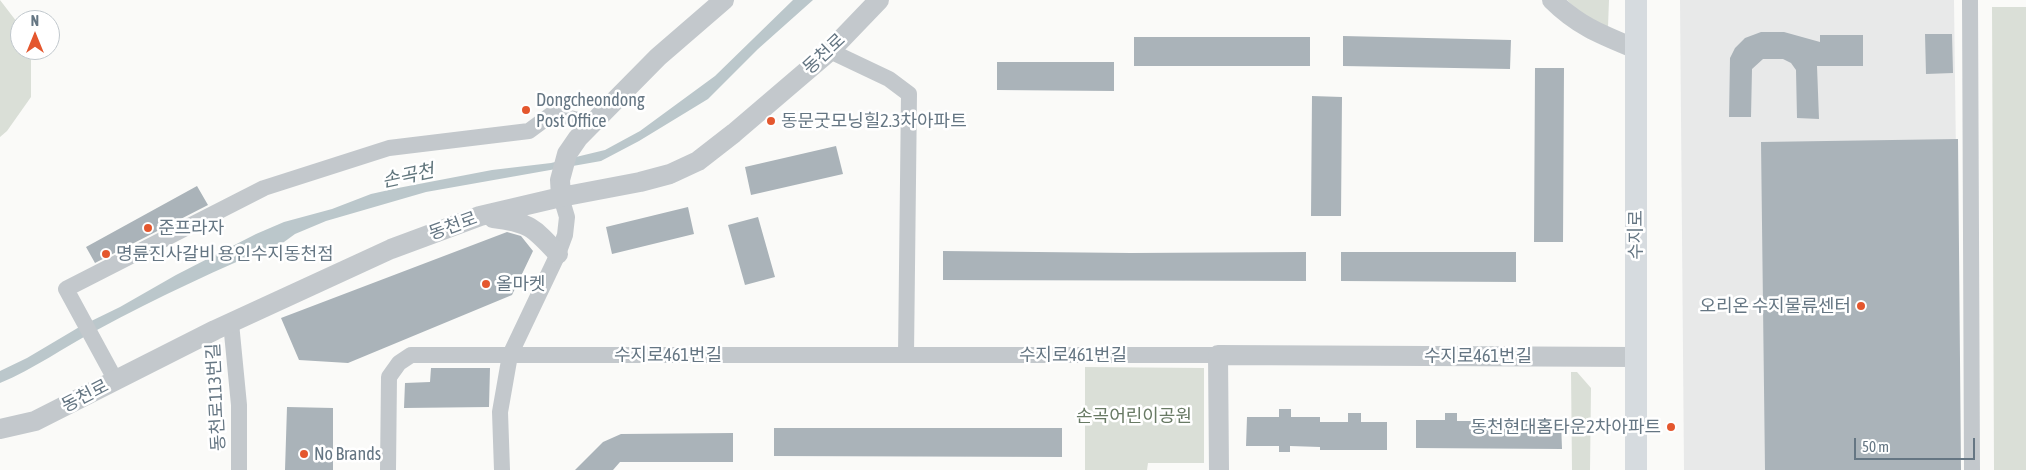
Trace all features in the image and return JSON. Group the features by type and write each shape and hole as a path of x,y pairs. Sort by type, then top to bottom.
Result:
{"main road":[{"name":"수지로","path":"1636,0 1636,470"}],"street":[{"path":"502,470 500,461 500,412 510,355 558,254 565,235 567,217 561,198 560,180 567,154 592,123 658,57 724,0"},
{"name":"동천로","path":"0,428 35,421 231,323 391,249 480,216 640,182 670,174 698,161 734,133 830,51 879,0"},
{"path":"1552,0 1565,13 1591,31 1636,49"},
{"path":"1970,0 1972,470"},
{"path":"830,51 889,79 909,94 906,355"},
{"path":"116,380 66,289 264,188 389,148 530,131 552,114 592,123"},
{"path":"480,216 519,222 537,232 558,254"},
{"name":"동천로113번길","path":"231,323 239,405 239,470"},
{"name":"수지로461번길","path":"388,470 389,377 399,363 411,355 1636,356"},
{"path":"1218,356 1219,470"}],"shaded area":[{"path":"793,0 813,0 758,49 708,99 639,141 601,161 426,192 326,221 143,306 0,383 0,371 27,358 81,326 120,307 176,275 256,234 284,222 332,209 371,194 492,170 551,163 605,150 640,131 715,76"},
{"path":"1680,0 1954,0 1960,470 1684,470"}],"green space":[{"path":"0,0 10,13 10,60 31,60 31,97 7,131 0,137"},
{"path":"1567,0 1609,0 1608,27 1587,19"},
{"path":"1992,7 2026,7 2026,470 1994,470"},
{"name":"손곡어린이공원","path":"1085,367 1204,368 1204,463 1148,463 1147,470 1085,470"},
{"path":"1571,372 1577,372 1591,388 1590,470 1572,470"}],"building":[{"path":"1761,32 1784,32 1820,42 1820,35 1863,35 1863,66 1817,66 1819,119 1797,118 1796,70 1791,63 1783,59 1763,59 1752,69 1751,117 1729,117 1730,58 1735,48 1745,38"},
{"path":"1925,34 1952,34 1953,73 1926,74"},
{"path":"1343,36 1511,40 1510,69 1343,66"},
{"path":"1134,37 1310,37 1310,66 1134,66"},
{"path":"997,62 1114,62 1114,91 997,90"},
{"path":"1535,68 1564,68 1563,242 1534,242"},
{"path":"1312,96 1342,97 1341,216 1311,216"},
{"name":"오리온 수지물류센터","path":"1958,139 1961,470 1765,470 1761,142"},
{"path":"836,146 843,174 751,195 745,167"},
{"name":"준프라자","path":"197,186 208,205 95,263 86,247"},
{"path":"688,207 694,234 612,254 606,227"},
{"path":"758,217 775,277 745,285 728,225"},
{"path":"507,232 521,236 533,251 512,295 348,363 299,360 281,318"},
{"path":"943,251 1306,252 1306,281 943,280"},
{"path":"1341,252 1516,252 1516,282 1341,281"},
{"path":"431,368 490,368 489,407 404,408 405,383 430,382"},
{"path":"287,407 333,408 333,470 285,470"},
{"path":"1279,409 1291,409 1291,417 1320,417 1320,422 1348,422 1348,413 1361,413 1361,422 1387,422 1387,450 1320,450 1320,447 1290,446 1290,452 1279,452 1279,446 1246,446 1247,417 1279,417"},
{"path":"1445,413 1457,413 1457,421 1561,421 1562,449 1416,448 1416,420 1445,420"},
{"path":"774,428 1062,428 1062,457 774,456"},
{"path":"733,433 733,462 620,462 613,470 575,470 603,442 621,434"}],"place":[{"name":"Dongcheondong Post Office","path":"526,110"},
{"name":"동문굿모닝힐2.3차아파트","path":"771,121"},
{"name":"준프라자","path":"148,228"},
{"name":"명륜진사갈비 용인수지동천점","path":"106,254"},
{"name":"올마켓","path":"486,284"},
{"name":"오리온 수지물류센터","path":"1861,306"},
{"name":"동천현대홈타운2차아파트","path":"1671,427"},
{"name":"No Brands","path":"304,454"}],"water label":[{"name":"손곡천","path":"408,176"}]}
